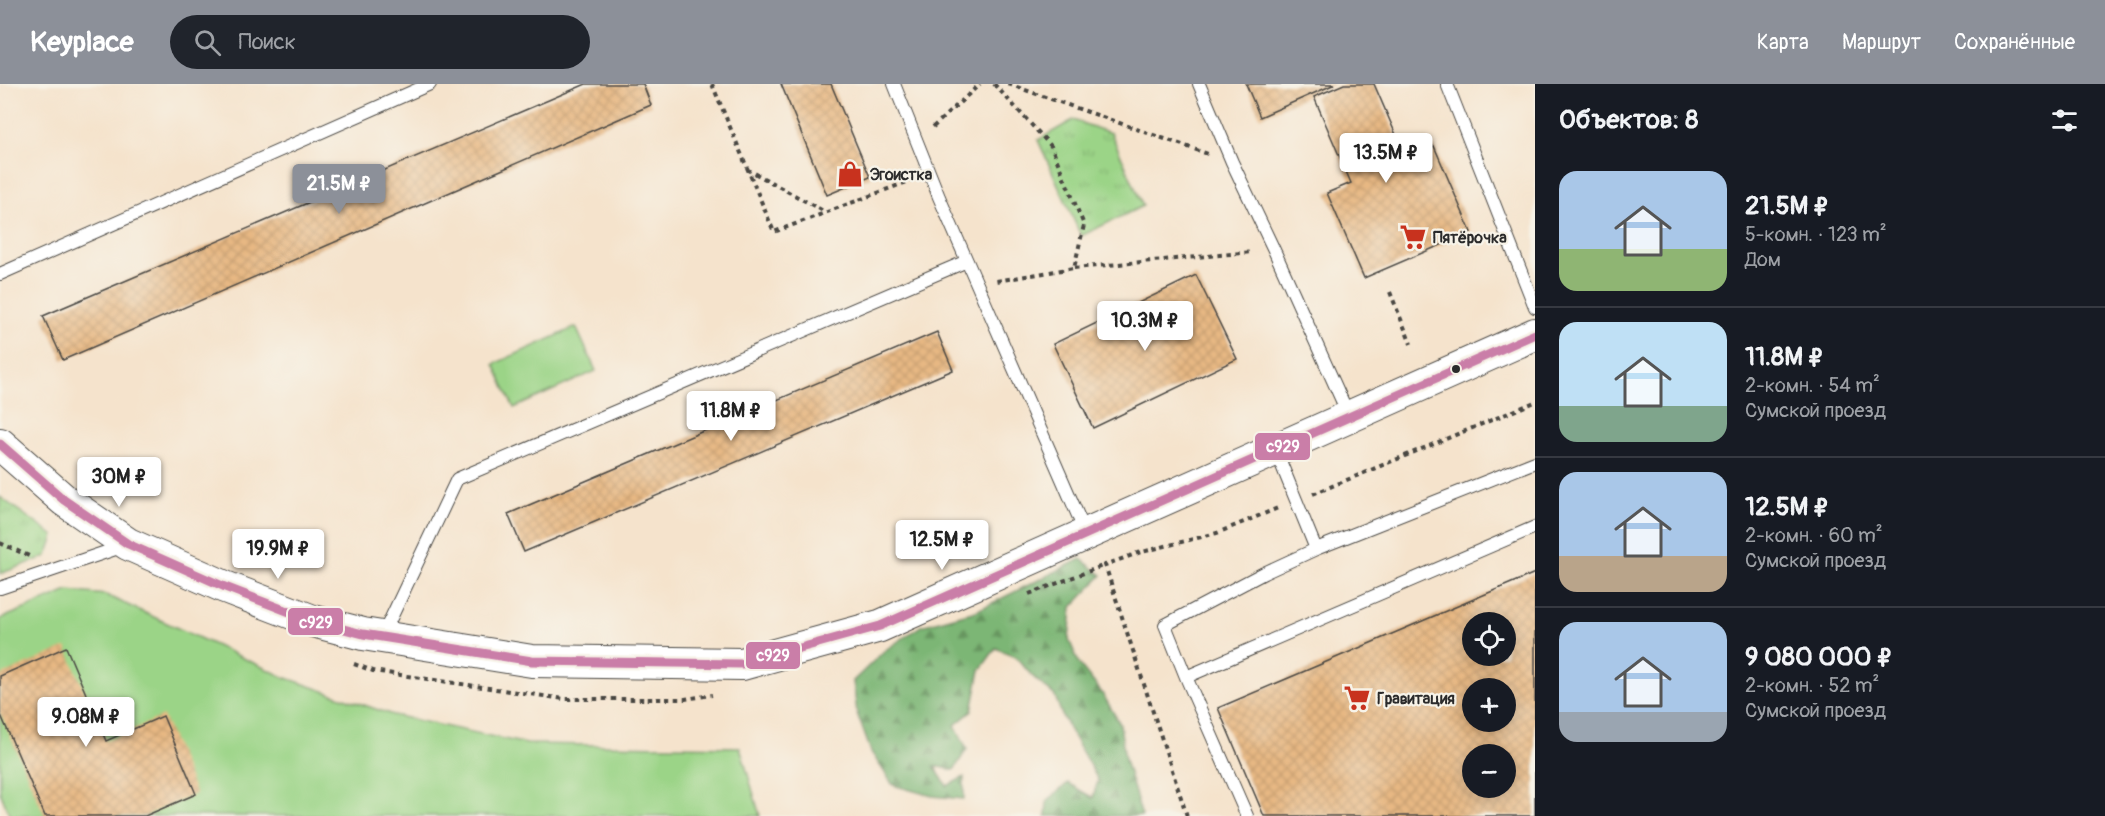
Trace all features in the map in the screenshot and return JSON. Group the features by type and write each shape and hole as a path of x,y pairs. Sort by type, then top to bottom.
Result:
{"street":[{"path":"0,444 64,500 128,544 225,587 313,621 382,637 532,661 741,664 880,626 1535,334"}],"lane":[{"path":"0,274 430,84"},
{"path":"894,84 929,173 1086,535"},
{"path":"1199,84 1232,162 1349,417"},
{"path":"1447,84 1535,307"},
{"path":"382,637 457,479 967,261"},
{"path":"1276,450 1316,549"},
{"path":"1247,816 1185,677 1165,625 1264,573 1316,549 1535,462"},
{"path":"1185,677 1535,527"},
{"path":"0,588 128,544"}],"path":[{"path":"712,84 774,232 929,173"},
{"path":"917,142 980,84"},
{"path":"994,84 1051,147 1084,225 1074,268"},
{"path":"1008,84 1232,162"},
{"path":"747,169 825,213"},
{"path":"977,284 1074,268 1274,250"},
{"path":"1390,292 1411,344"},
{"path":"1187,816 1105,565 1138,553 1217,533 1535,402"}],"green space":[{"path":"1073,120 1111,133 1143,206 1081,236 1038,140"},
{"path":"576,327 596,371 514,408 494,364"},
{"path":"0,497 54,536 47,556 0,574"},
{"path":"1081,559 1102,575 1072,607 1069,640 1080,665 1102,693 1120,724 1125,760 1142,816 1046,816 1047,801 1068,783 1093,798 1098,780 1063,718 1055,696 1032,676 1016,657 996,648 980,670 972,711 955,725 967,749 954,770 934,766 947,786 964,777 964,799 932,796 893,785 871,752 857,713 853,681 884,651 921,626 976,611"},
{"path":"68,591 106,595 284,677 393,715 527,744 740,747 760,816 10,816 0,792 0,619"}],"building":[{"path":"586,84 643,84 651,105 63,360 43,316"},
{"path":"781,84 831,84 870,177 827,195"},
{"path":"1246,84 1335,84 1260,117"},
{"path":"1344,84 1374,84 1406,158 1434,146 1471,232 1364,278 1327,193 1351,183 1314,97"},
{"path":"1196,275 1237,359 1093,428 1053,344"},
{"path":"937,332 953,370 524,552 508,514"},
{"name":"Гравитация","path":"1535,573 1535,816 1264,816 1218,708"},
{"path":"66,647 106,741 163,716 196,794 145,816 45,816 0,713 0,676"}],"transit line":[{"name":"с929","path":"0,444 64,500 128,544 225,587 313,621 363,634 532,661 742,664 880,626 1535,334"}],"place":[{"name":"Эгоистка","path":"850,174"},
{"name":"Пятёрочка","path":"1413,237"},
{"name":"Гравитация","path":"1357,698"}]}
